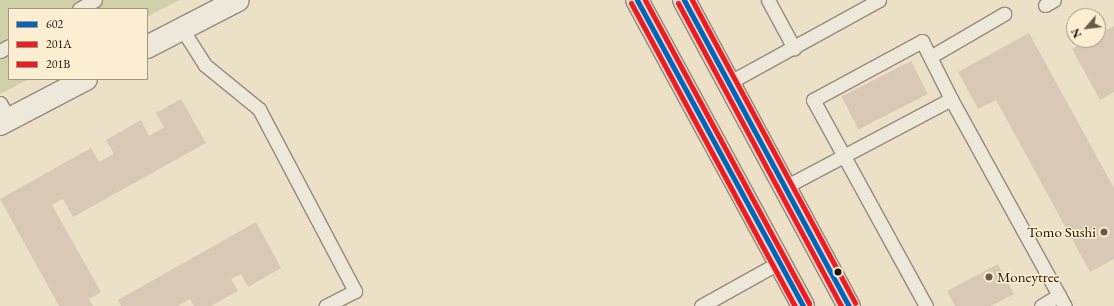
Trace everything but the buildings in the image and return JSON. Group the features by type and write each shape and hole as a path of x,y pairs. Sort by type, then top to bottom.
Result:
{"main road":[{"path":"638,0 803,306"},
{"path":"684,0 730,82 849,306"}],"street":[{"path":"148,46 230,2"},
{"path":"3,115 84,80"}],"lane":[{"path":"81,8 95,0"},
{"path":"768,0 794,48"},
{"path":"730,82 879,0"},
{"path":"930,57 1004,14"},
{"path":"182,29 205,65 259,109 355,291 326,306"},
{"path":"926,306 813,100 922,41 951,98 1062,301 1040,306"},
{"path":"785,187 951,98"},
{"path":"701,306 780,262"}],"green space":[{"path":"0,0 179,0 148,16 148,8 8,8 8,80 27,80 0,94"}],"transit line":[{"name":"602","path":"637,0 803,306"},
{"name":"201B","path":"645,0 809,303"},
{"name":"602","path":"684,0 849,306"},
{"name":"201B","path":"692,0 855,303"},
{"name":"201A","path":"631,3 795,306"},
{"name":"201A","path":"678,3 841,306"}],"place":[{"name":"Tomo Sushi","path":"1104,232"},
{"name":"Moneytree","path":"989,277"}]}
